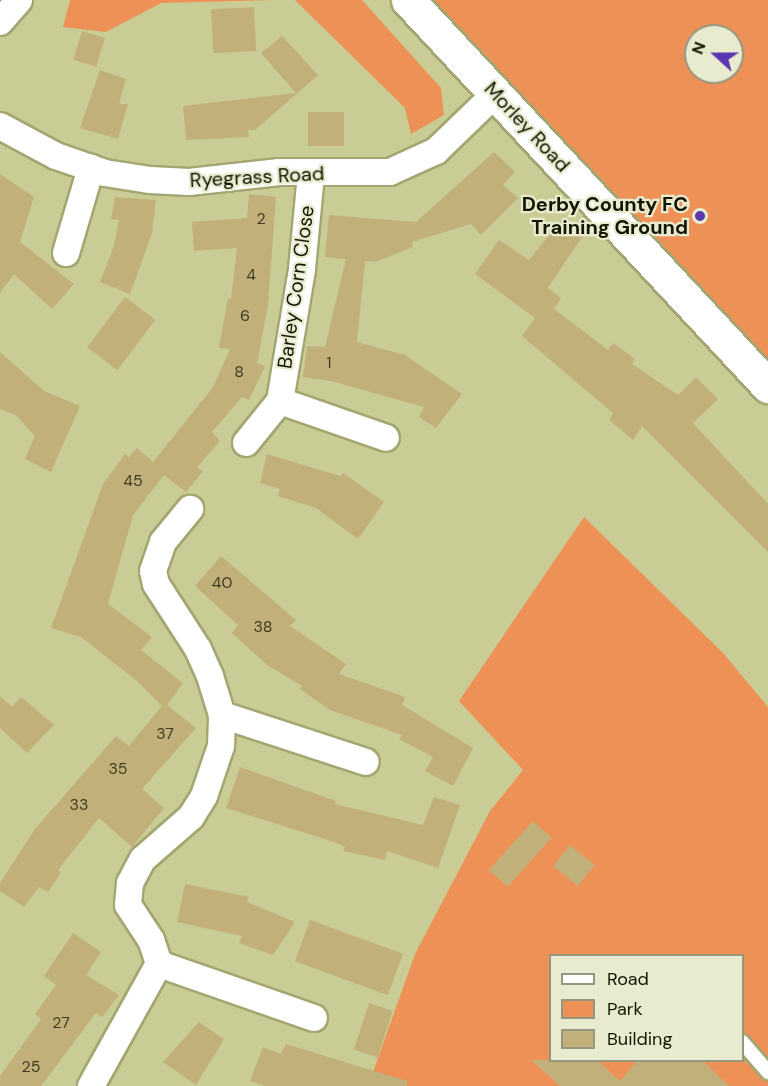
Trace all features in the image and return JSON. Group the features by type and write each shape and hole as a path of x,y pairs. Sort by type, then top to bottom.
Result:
{"street":[{"path":"0,22 19,0"},
{"name":"Morley Road","path":"408,0 768,386"},
{"name":"Ryegrass Road","path":"0,126 46,152 105,173 189,182 259,173 390,172 414,164 450,138 496,93"},
{"path":"66,253 91,168"},
{"name":"Barley Corn Close","path":"246,443 280,401 302,269 311,173"},
{"path":"280,401 386,438"},
{"path":"91,1086 159,964 151,940 128,905 130,883 143,859 178,832 204,796 221,746 222,715 198,649 156,584 153,571 163,542 190,509"},
{"path":"222,715 366,762"},
{"path":"159,964 314,1018"}],"lane":[{"path":"744,1044 768,1072"}],"green space":[{"path":"70,0 276,0 161,3 106,32 63,27"},
{"path":"295,0 362,0 441,88 444,115 411,134 405,108"},
{"name":"Derby County FC Training Ground","path":"428,0 768,0 768,360"},
{"path":"584,517 723,653 768,707 768,1086 368,1086 415,954 490,811 523,770 459,701"}],"building":[{"path":"254,7 256,51 213,53 211,9"},
{"path":"82,31 105,38 96,67 73,60"},
{"path":"282,36 318,75 255,130 248,130 249,137 186,140 183,106 296,93 261,53"},
{"path":"100,70 126,79 119,104 128,104 118,139 80,128"},
{"path":"308,112 344,112 344,146 308,146"},
{"path":"494,152 515,172 503,185 518,198 481,235 471,224 412,242 413,247 375,262 365,261 357,342 405,355 462,394 436,428 419,417 424,407 331,381 303,377 307,346 325,347 346,259 325,257 329,215 416,222"},
{"path":"0,174 34,197 20,242 74,284 52,309 14,274 0,293"},
{"path":"249,194 276,197 268,305 257,363 265,366 249,400 242,397 212,432 220,441 197,467 203,471 186,492 164,475 133,515 108,604 152,637 141,650 183,683 167,705 196,728 142,789 164,808 132,847 99,818 58,870 61,873 48,892 39,887 24,907 0,891 0,883 35,829 116,736 129,746 162,706 137,681 81,637 51,628 103,484 125,454 129,457 137,448 153,462 213,387 230,349 219,348 228,298 231,299 237,248 194,251 192,222 247,218"},
{"path":"115,197 156,200 152,233 130,294 100,282 114,246 119,220 111,219"},
{"path":"563,218 584,234 548,288 561,298 554,309 608,350 613,343 635,359 632,364 678,395 696,377 718,399 693,423 768,504 768,552 642,426 633,440 609,420 613,413 522,336 535,318 475,274 499,240 529,260"},
{"path":"125,297 155,320 117,370 87,347"},
{"path":"0,352 44,391 80,406 51,472 25,459 35,436 16,415 0,409"},
{"path":"267,454 340,476 343,473 384,502 358,539 316,508 278,496 280,489 260,483"},
{"path":"221,556 296,620 290,626 346,664 339,674 405,697 402,705 473,748 453,786 425,771 433,757 399,739 402,735 330,710 300,689 302,686 267,665 232,633 238,625 195,586"},
{"path":"0,696 12,707 21,697 54,725 27,753 0,728"},
{"path":"240,767 336,801 335,804 423,825 434,797 460,805 438,868 387,851 385,860 343,851 345,847 334,842 226,808"},
{"path":"533,821 552,838 507,887 489,870"},
{"path":"570,845 595,865 578,886 553,866"},
{"path":"185,884 249,897 247,902 295,922 273,955 239,943 242,936 177,922"},
{"path":"310,920 403,954 388,995 295,961"},
{"path":"73,933 101,952 86,975 119,995 102,1017 96,1013 41,1086 0,1086 0,1076 41,1019 35,1014 56,985 44,976"},
{"path":"369,1003 393,1011 378,1057 354,1050"},
{"path":"199,1022 224,1039 196,1085 163,1062"},
{"path":"286,1044 407,1081 407,1086 265,1086 250,1081 263,1047 281,1054"},
{"path":"531,1060 599,1062 620,1081 636,1062 704,1062 729,1086 560,1086"}],"place":[{"name":"Derby County FC Training Ground","path":"700,216"}]}
